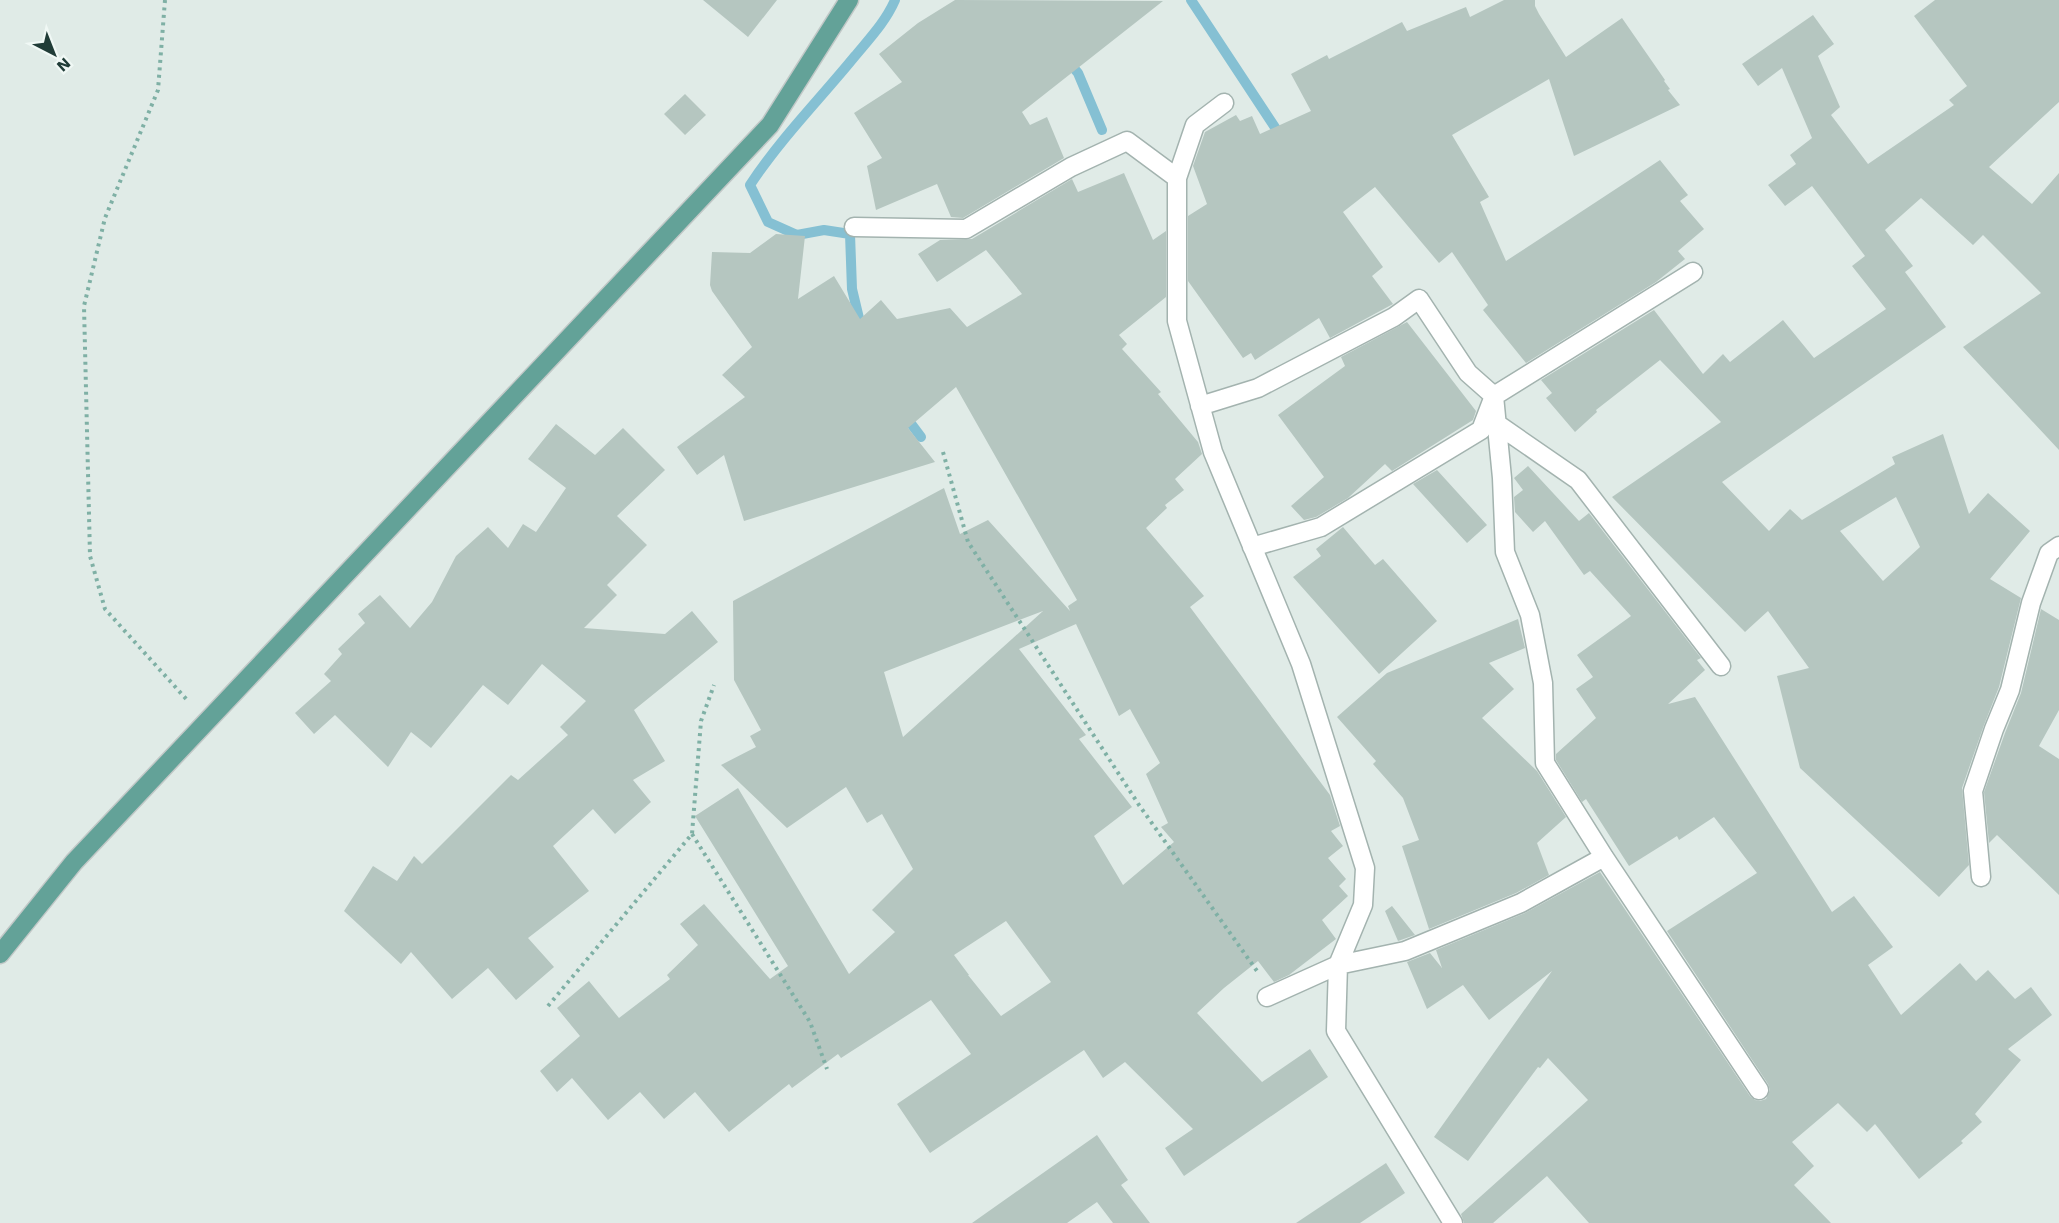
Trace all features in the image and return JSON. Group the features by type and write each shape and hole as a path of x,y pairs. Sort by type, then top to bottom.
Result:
{"main road":[{"path":"0,954 74,862 770,125 849,0"}],"street":[{"path":"1224,103 1195,126 1177,178 1177,321 1213,452 1301,664 1365,868 1363,904 1338,965 1336,1031 1453,1223"},
{"path":"854,227 966,228 1071,167 1127,141 1177,178"},
{"path":"1252,547 1321,527 1482,430 1494,396 1693,272"},
{"path":"1200,406 1258,388 1384,322 1419,299 1468,373 1494,396 1502,478 1505,552 1530,615 1543,684 1545,763 1604,857 1759,1090"},
{"path":"1497,424 1578,480 1721,666"},
{"path":"1981,877 1973,791 2010,690 2031,603 2049,553 2059,546"},
{"path":"1267,997 1338,965 1405,951 1521,903 1604,857"}],"path":[{"path":"165,0 158,90 105,218 84,306 90,556 105,609 207,722"},
{"path":"943,452 968,542 1139,806 1256,967 1267,997"},
{"path":"548,1006 692,834 701,721 714,685"},
{"path":"692,834 810,1022 827,1069"}],"building":[{"path":"703,0 777,0 748,37"},
{"path":"955,0 1163,1 1022,112 1030,125 1047,117 1064,158 963,218 951,217 937,184 876,210 867,166 882,158 854,113 902,82 879,54 918,23"},
{"path":"1504,0 1535,0 1539,14 1566,57 1622,18 1680,105 1574,156 1549,79 1452,135 1489,197 1480,202 1506,261 1660,160 1688,195 1680,201 1704,229 1678,251 1685,259 1656,282 1526,363 1483,310 1488,305 1452,252 1439,263 1375,187 1343,212 1383,267 1372,276 1393,304 1330,338 1319,318 1255,360 1251,353 1243,358 1188,281 1188,216 1207,204 1193,166 1205,132 1236,115 1240,121 1252,116 1260,134 1311,111 1291,74 1327,55 1329,59 1402,22 1407,31 1466,7 1470,17"},
{"path":"1935,0 2059,0 2059,102 1989,167 2032,204 2059,173 2059,450 1963,347 2041,293 1983,235 1973,245 1921,198 1885,230 1913,266 1905,272 1946,327 1722,482 1769,531 1790,509 1802,520 1895,464 1892,457 1943,434 1969,514 1988,493 2030,531 1990,579 2021,598 1999,687 1962,788 1969,865 1939,897 1800,768 1777,676 1809,668 1768,611 1745,632 1612,497 1721,422 1660,360 1596,410 1597,412 1575,432 1546,398 1552,393 1541,380 1654,310 1703,374 1723,354 1730,362 1783,320 1814,358 1886,309 1852,266 1865,256 1812,186 1785,206 1768,185 1796,164 1790,155 1812,138 1782,68 1758,86 1742,64 1813,15 1834,44 1818,56 1840,107 1831,115 1868,164 1954,105 1949,100 1967,86 1914,16","holes":["1896,497 1920,547 1883,581 1840,531"]},
{"path":"685,94 706,115 685,135 664,114"},
{"path":"1124,173 1153,240 1166,231 1166,297 1119,335 1127,344 1122,349 1161,392 1158,394 1198,442 1202,454 1175,479 1184,490 1165,505 1167,508 1146,528 1204,596 1190,607 1330,795 1340,826 1331,831 1343,846 1328,858 1346,879 1339,886 1348,896 1322,920 1336,939 1289,975 1274,982 1258,961 1197,1013 1262,1082 1310,1049 1328,1077 1184,1176 1165,1148 1193,1129 1125,1062 1103,1078 1084,1050 930,1153 897,1104 971,1054 931,1000 841,1058 838,1054 792,1088 789,1084 729,1132 695,1092 664,1119 640,1092 608,1120 572,1078 557,1092 540,1071 580,1036 557,1008 589,981 619,1018 670,979 667,975 698,945 680,924 704,904 770,979 788,966 695,816 738,788 849,974 895,932 872,910 913,869 882,814 867,823 846,787 787,828 721,765 756,747 750,736 761,730 734,680 733,601 944,488 960,534 988,520 1070,611 1068,606 1077,600 956,387 908,428 935,462 744,521 724,455 697,475 677,447 745,397 722,375 752,347 712,291 710,285 712,252 750,253 776,234 805,236 798,299 834,276 860,319 881,300 897,319 950,308 967,327 1022,294 986,250 937,282 918,254 940,240 972,239 1072,179 1078,192","holes":["1043,611 1012,639 903,737 884,672","1076,624 1119,716 1130,709 1160,763 1146,774 1168,823 1161,827 1174,842 1123,885 1094,836 1132,807 1079,739 1086,735 1019,649","1006,921 1051,982 1001,1016 954,955"]},
{"path":"1407,322 1476,411 1473,420 1392,471 1385,464 1348,498 1316,517 1304,520 1291,506 1324,477 1278,415 1345,366 1341,357"},
{"path":"556,424 595,455 623,428 665,470 617,516 647,545 607,585 617,595 584,628 665,634 692,611 718,642 634,710 665,761 633,780 651,802 615,834 593,809 553,846 589,891 528,938 554,967 516,1000 488,968 452,999 411,952 401,964 344,911 373,866 397,881 414,856 422,864 511,775 518,780 568,735 560,727 586,701 542,664 508,705 483,685 431,748 411,732 388,767 335,715 314,734 295,713 331,681 324,674 342,654 338,649 365,623 358,614 380,595 410,628 432,602 456,556 488,527 508,548 523,524 536,532 566,488 528,459"},
{"path":"1528,466 1579,521 1589,513 1701,658 1697,660 1705,670 1668,704 1695,697 1832,912 1854,896 1893,947 1868,965 1901,1015 1960,963 1976,981 1988,970 2015,999 2031,987 2052,1015 2008,1049 2021,1060 1975,1114 1982,1122 1961,1141 1963,1143 1919,1179 1875,1124 1867,1132 1838,1103 1792,1142 1814,1166 1794,1185 1831,1223 1589,1223 1547,1176 1493,1223 1464,1223 1461,1214 1588,1100 1548,1058 1540,1068 1538,1067 1468,1161 1434,1137 1552,971 1489,1020 1463,985 1427,1009 1407,962 1430,953 1442,968 1436,950 1525,913 1600,872 1750,1096 1760,1101 1766,1099 1770,1090 1667,931 1757,873 1714,817 1679,840 1677,836 1629,866 1586,799 1582,802 1556,760 1556,754 1596,718 1576,689 1593,677 1577,655 1631,616 1590,571 1584,575 1545,521 1533,532 1515,512 1514,497 1523,490 1514,478"},
{"path":"1437,470 1487,525 1467,543 1413,484"},
{"path":"1343,527 1375,565 1383,559 1437,621 1379,674 1293,577 1321,556 1316,549"},
{"path":"2041,609 2059,620 2059,710 2039,746 2059,759 2059,895 1997,835 1989,843 1984,792 2021,693"},
{"path":"1518,619 1525,648 1489,663 1514,689 1482,718 1537,771 1566,817 1537,843 1549,875 1516,893 1429,929 1402,846 1419,840 1403,798 1373,764 1376,761 1337,717 1387,673"},
{"path":"1392,906 1415,935 1398,941 1385,911"},
{"path":"1097,1135 1128,1180 1121,1185 1150,1223 1113,1223 1097,1202 1067,1223 972,1223"},
{"path":"1386,1163 1405,1193 1360,1223 1296,1223"}],"waterway":[{"path":"862,331 852,289 850,234 824,230 797,235 768,222 750,185 788,135 877,29 895,0"},
{"path":"1191,0 1282,138"},
{"path":"1066,59 1078,73 1102,130"},
{"path":"903,413 921,437"}]}
